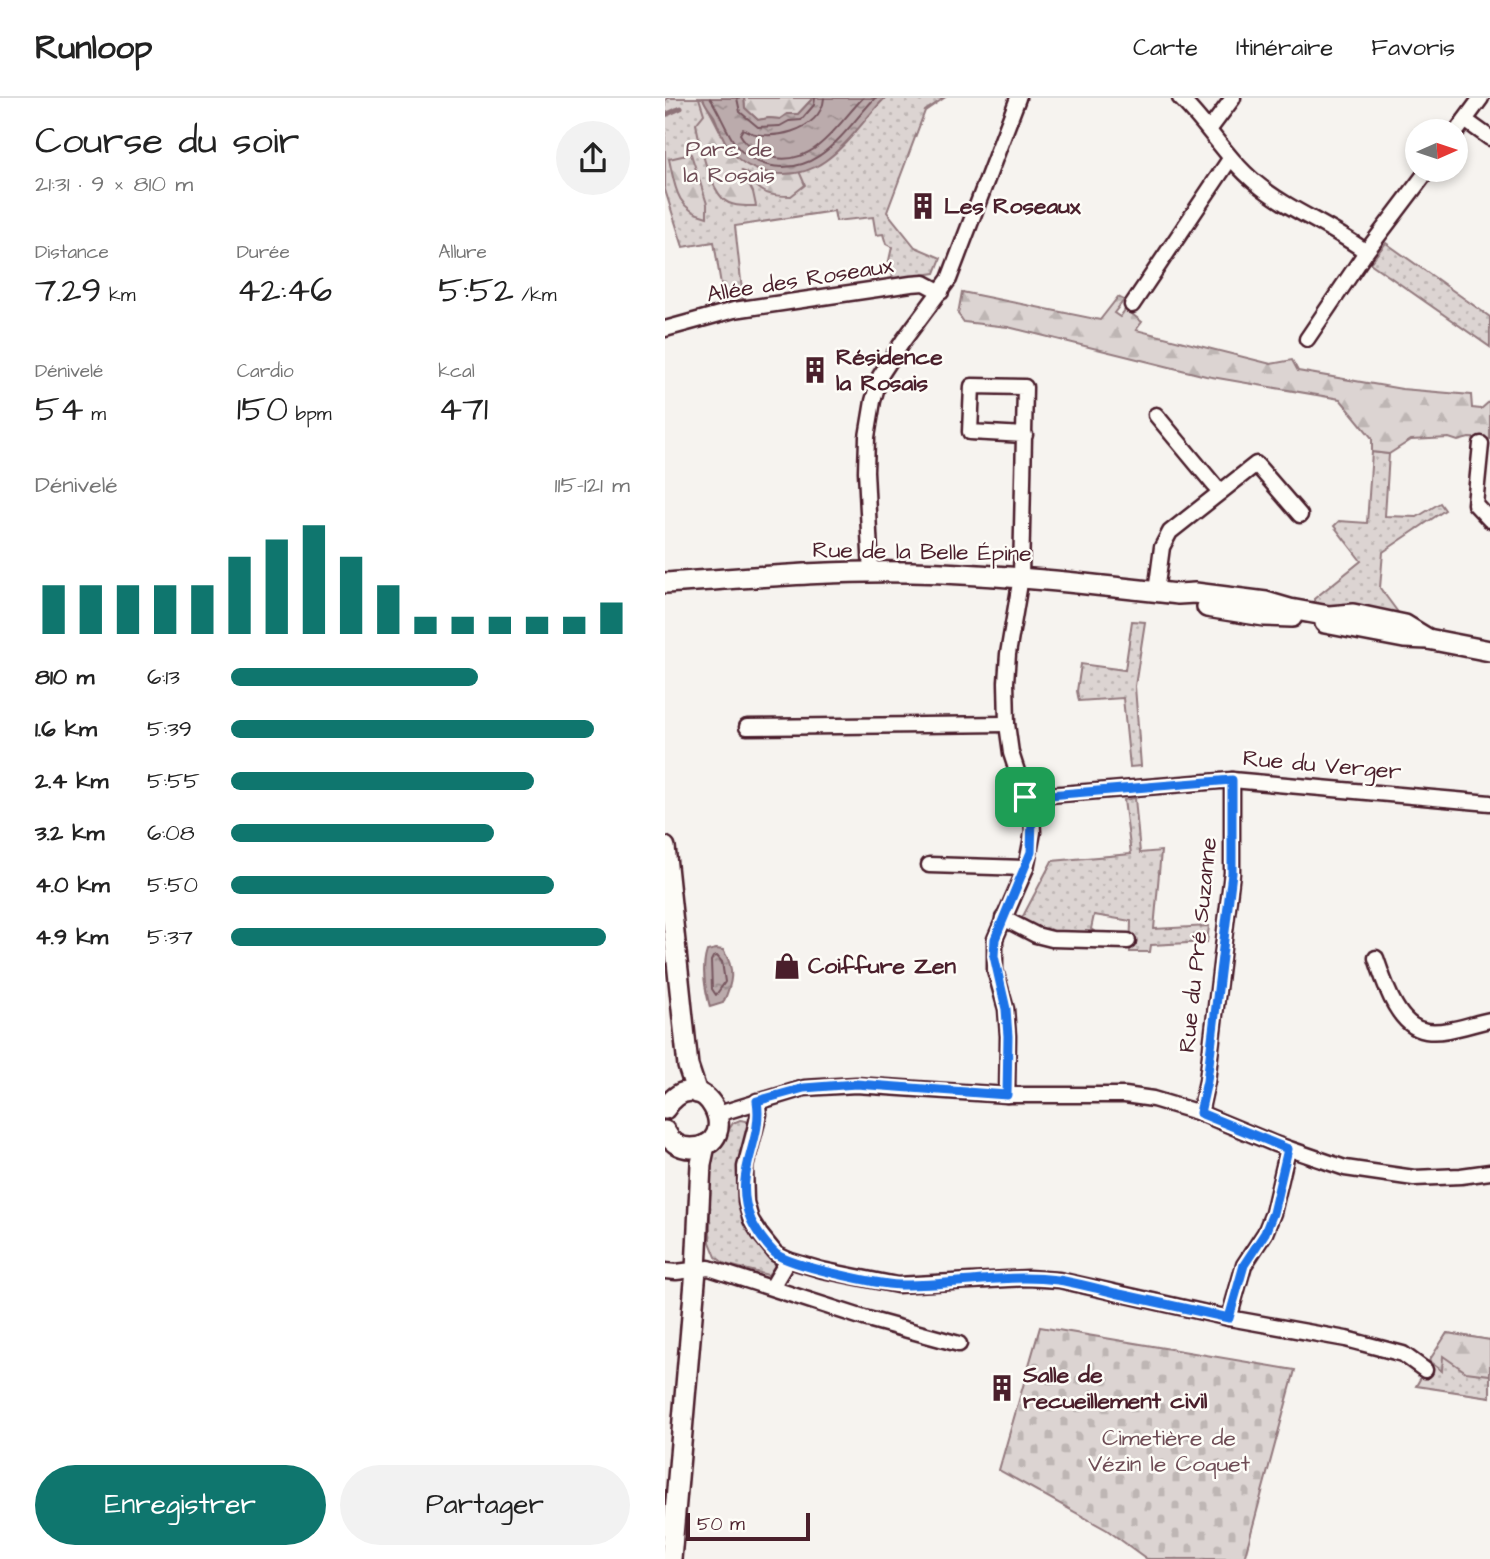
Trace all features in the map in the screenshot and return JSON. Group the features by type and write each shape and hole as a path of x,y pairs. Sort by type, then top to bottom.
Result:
{"main road":[{"name":"Rue de la Belle Épine","path":"665,583 807,574 1021,577 1156,592 1195,593 1266,602 1329,616 1353,614 1405,625 1428,639 1490,651"},
{"path":"665,847 688,1066 680,1099"},
{"path":"665,947 678,1056 680,1099"},
{"path":"671,1559 696,1270 701,1164 705,1145 716,1132 718,1114 711,1100 680,1099"},
{"path":"665,1131 671,1140 685,1148 705,1145"},
{"path":"685,1148 689,1198 697,1226"}],"street":[{"path":"871,573 867,437 880,376 902,341 949,279 1018,98"},
{"path":"1180,98 1209,130 1230,159 1274,197 1331,228 1366,252"},
{"path":"1209,130 1233,98"},
{"path":"1465,119 1481,98"},
{"path":"1468,129 1490,138"},
{"path":"1132,305 1230,159"},
{"path":"1307,340 1366,252 1419,182"},
{"name":"Allée des Roseaux","path":"665,329 734,310 911,284 924,283 941,292"},
{"path":"1007,1095 1006,1009 994,956 995,939 1026,868 1033,832 1032,817 1011,753 1007,724 1008,654 1021,577 1025,435 1025,387 972,386 971,432 1025,435"},
{"path":"1156,415 1220,492"},
{"path":"1481,444 1475,504 1490,520"},
{"path":"1156,592 1161,547 1170,532 1256,464 1300,515"},
{"path":"747,727 1007,724"},
{"name":"Rue du Verger","path":"1025,797 1232,780 1490,803"},
{"name":"Rue du Pré Suzanne","path":"1200,1113 1207,1081 1232,873 1232,780"},
{"path":"929,865 1026,868"},
{"path":"1003,918 1036,935 1052,939 1128,941"},
{"path":"1376,958 1387,991 1405,1020 1417,1029 1439,1031 1490,1020"},
{"path":"718,1114 804,1088 856,1084 1007,1095 1139,1096 1200,1113 1288,1149 1345,1168 1388,1176 1437,1178 1490,1172"},
{"path":"757,1101 759,1114 745,1167 746,1202 751,1220 760,1234 776,1254 788,1260 822,1270 897,1285 1028,1278 1059,1280 1229,1318 1346,1339 1403,1354 1425,1370"},
{"path":"1229,1318 1244,1265 1265,1233 1273,1213 1288,1149"},
{"path":"772,1287 788,1260"},
{"path":"665,1271 709,1268 863,1318 959,1344"}],"green space":[{"name":"Parc de la Rosais","path":"667,98 944,98 925,111 887,212 915,247 941,258 935,273 893,279 891,267 888,265 892,247 886,244 883,234 876,235 873,217 836,221 834,211 735,226 743,299 724,303 714,242 683,247 665,190"},
{"path":"699,98 703,98 731,152 755,169 775,174 799,171 805,185 791,196 771,194 762,191 748,174 742,171 753,192 756,206 726,202 709,174 700,142 696,124 704,114"},
{"path":"744,98 813,98 798,114 787,114 780,119 758,120 745,108"},
{"path":"691,154 707,204 707,217 697,214 683,203 673,178 669,159"},
{"path":"1386,243 1490,317 1490,347 1370,263"},
{"path":"962,292 1100,320 1118,297 1124,300 1114,313 1120,317 1129,304 1134,307 1132,314 1142,322 1136,330 1271,364 1292,360 1298,371 1402,389 1471,395 1472,408 1481,409 1490,401 1490,439 1411,440 1389,454 1372,452 1372,438 1340,399 1206,376 1008,327 964,322 958,314"},
{"path":"1372,452 1389,454 1385,516 1417,517 1440,503 1445,510 1383,552 1380,588 1400,615 1315,609 1314,599 1361,561 1334,526 1339,521 1367,523"},
{"path":"1132,621 1145,622 1135,686 1141,766 1130,767 1123,698 1079,701 1077,691 1081,664 1125,670"},
{"path":"1135,798 1140,853 1161,851 1154,929 1209,926 1207,942 1151,945 1150,952 1130,952 1131,921 1094,915 1091,929 1098,934 1057,936 1024,923 1022,918 1052,861 1131,854 1124,800"},
{"path":"740,1120 749,1125 737,1176 739,1203 742,1216 754,1240 774,1260 774,1267 768,1275 725,1264 716,1257 710,1242 710,1160 733,1123"},
{"name":"Cimetière de Vézin le Coquet","path":"1040,1327 1295,1370 1244,1559 1147,1559 1107,1530 999,1470"},
{"path":"1447,1333 1490,1340 1490,1397 1416,1386"},
{"path":"1447,1333 1490,1340 1490,1375 1466,1372 1443,1356 1442,1371 1429,1361"}],"water":[{"path":"703,98 744,98 745,108 758,120 780,119 787,114 798,114 813,98 885,98 849,139 825,161 802,172 776,174 751,167 731,151"},
{"path":"723,950 727,957 731,976 723,1003 710,1007 704,965 707,951"}],"waterway":[{"path":"665,115 681,108"}],"place":[{"name":"Les Roseaux","path":"923,206"},
{"name":"Résidence la Rosais","path":"815,370"},
{"name":"Coiffure Zen","path":"787,966"},
{"name":"Salle de recueillement civil","path":"1002,1388"}],"route":[{"path":"1232,780 1232,873 1207,1081 1200,1113 1288,1149 1273,1213 1265,1233 1244,1265 1229,1318 1059,1280 1028,1278 897,1285 822,1270 776,1254 751,1220 744,1185 745,1167 759,1114 757,1101 804,1088 856,1084 1007,1095 1006,1009 995,970 995,939 1031,852 1032,817 1025,797 1232,780"}]}
